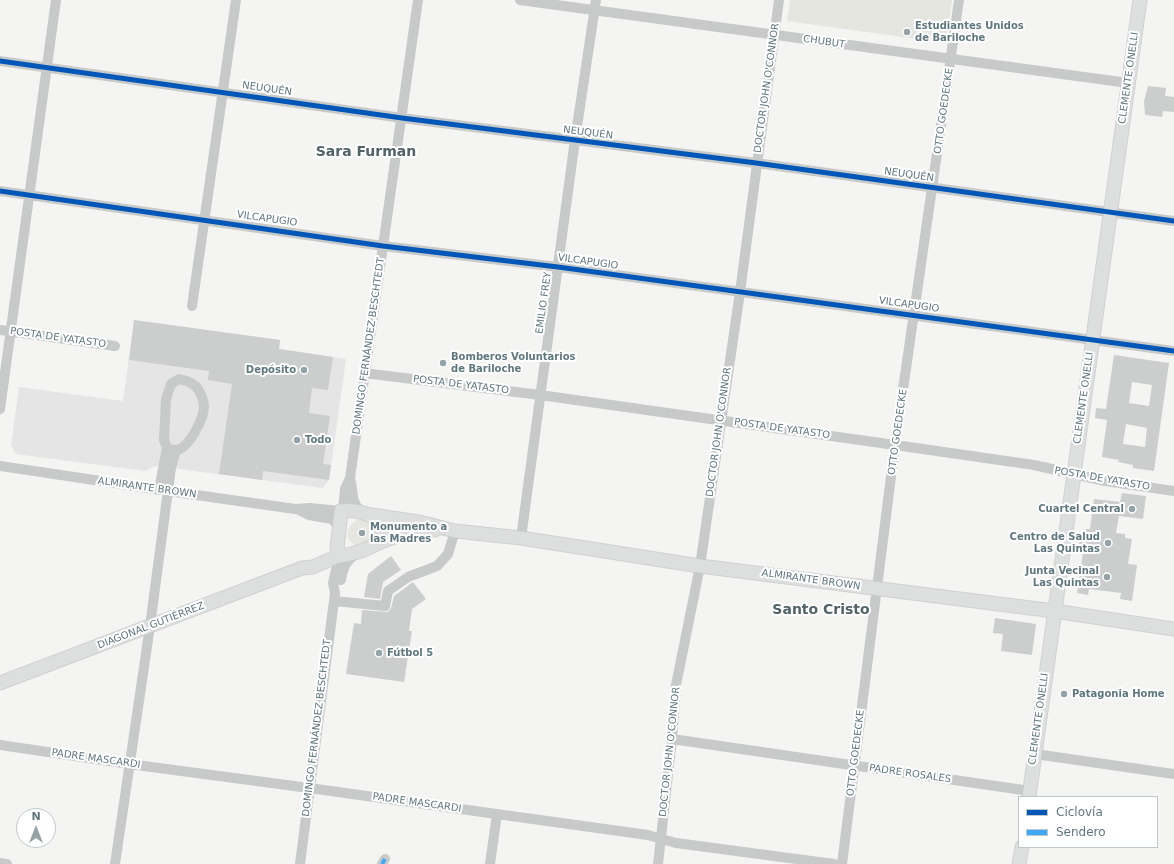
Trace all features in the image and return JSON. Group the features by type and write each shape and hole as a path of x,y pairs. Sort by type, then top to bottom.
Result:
{"main road":[{"name":"CLEMENTE ONELLI","path":"1029,794 1140,0"},
{"name":"ALMIRANTE BROWN","path":"342,511 419,522 452,530"},
{"path":"338,553 339,526 342,511"},
{"path":"366,514 378,521 382,530 381,539 376,544"},
{"name":"ALMIRANTE BROWN","path":"357,553 391,538 415,532 425,530 452,530 521,538 700,566 1054,611 1174,629"},
{"name":"DIAGONAL GUTIÉRREZ","path":"0,683 302,568 332,553 357,553"},
{"path":"1019,864 1022,848"}],"street":[{"path":"0,409 5,331 29,195 56,0"},
{"path":"192,306 236,0"},
{"name":"DOMINGO FERNÁNDEZ BESCHTEDT","path":"342,511 345,489 350,478 418,0"},
{"name":"CHUBUT","path":"520,0 595,5 774,35 1128,83"},
{"name":"DOCTOR JOHN O'CONNOR","path":"658,864 672,739 676,685 700,566 740,292 756,163 779,0"},
{"name":"OTTO GOEDECKE","path":"842,864 895,445 915,315 959,0"},
{"name":"EMILIO FREY","path":"521,538 575,140 595,5"},
{"name":"NEUQUÉN","path":"0,61 402,118 756,163 1174,221"},
{"name":"VILCAPUGIO","path":"0,191 204,219 383,246 558,266 1174,351"},
{"name":"POSTA DE YATASTO","path":"5,331 115,346"},
{"name":"POSTA DE YATASTO","path":"364,373 540,395 895,445 1034,466 1073,475 1174,491"},
{"path":"115,864 150,626 163,491 171,449 164,440 166,399 171,384 179,379 190,381 199,390 204,406 199,424 186,446 171,449"},
{"name":"ALMIRANTE BROWN","path":"0,466 163,491 295,508 342,511"},
{"name":"DOMINGO FERNÁNDEZ BESCHTEDT","path":"350,478 353,489 353,500 356,507 366,514"},
{"name":"ALMIRANTE BROWN","path":"295,508 309,515 332,519 339,526"},
{"path":"335,597 385,606 388,591 408,577 437,566 442,561 448,554 452,530"},
{"name":"DOMINGO FERNÁNDEZ BESCHTEDT","path":"300,864 335,597 334,584 338,553"},
{"name":"DOMINGO FERNÁNDEZ BESCHTEDT","path":"335,597 344,566 357,553"},
{"name":"PADRE ROSALES","path":"672,739 1029,794"},
{"name":"PADRE MASCARDI","path":"0,745 129,764 648,834 676,843 834,864"},
{"path":"1035,754 1174,774"},
{"path":"490,864 497,814"},
{"path":"0,863 7,864"}],"shaded area":[{"name":"Estudiantes Unidos de Bariloche","path":"790,0 952,0 946,43 787,21"},
{"path":"134,320 280,340 279,349 346,359 329,480 323,488 156,466 145,471 16,454 11,445 19,387 123,401"},
{"path":"360,519 370,521 376,530 375,539 357,546 349,540 348,532 352,524"},
{"path":"386,522 413,527 388,535"}],"building":[{"path":"1148,86 1166,88 1165,96 1174,97 1174,112 1163,111 1162,117 1145,115 1144,101"},
{"path":"134,320 280,340 279,349 333,357 328,390 312,388 309,413 330,416 323,464 331,465 329,480 263,471 262,480 219,474 232,384 208,380 209,371 129,360"},
{"path":"1114,355 1169,363 1154,471 1133,468 1133,465 1118,462 1119,460 1102,457 1107,420 1095,418 1096,408 1106,409","holes":["1132,382 1152,385 1149,406 1129,403","1126,424 1147,428 1145,447 1123,444"]},
{"path":"1122,493 1146,496 1143,519 1119,516 1116,533 1125,534 1125,538 1132,539 1128,564 1137,565 1132,601 1120,599 1121,593 1089,589 1088,595 1077,593 1084,546 1079,545 1080,535 1085,535 1086,529 1090,529 1094,499 1120,502"},
{"path":"391,556 401,570 383,582 380,599 364,597 368,574"},
{"name":"Fútbol 5","path":"413,582 426,599 412,609 409,631 412,631 404,682 346,674 354,623 361,624 362,610 388,612 391,608 394,596"},
{"path":"995,618 1036,624 1032,655 1001,651 1003,634 993,633"}],"marked path":[{"path":"382,864 385,859"}],"cycle path":[{"path":"0,61 402,118 756,163 1174,221"},
{"path":"0,191 383,246 558,267 1174,351"}],"place":[{"name":"Estudiantes Unidos de Bariloche","path":"907,32"},
{"name":"Bomberos Voluntarios de Bariloche","path":"443,363"},
{"name":"Depósito","path":"304,370"},
{"name":"Todo","path":"297,440"},
{"name":"Cuartel Central","path":"1132,509"},
{"name":"Monumento a las Madres","path":"362,533"},
{"name":"Centro de Salud Las Quintas","path":"1108,543"},
{"name":"Junta Vecinal Las Quintas","path":"1107,577"},
{"name":"Fútbol 5","path":"379,653"},
{"name":"Patagonia Home","path":"1064,694"}],"district":[{"name":"Sara Furman","path":"366,152"},
{"name":"Santo Cristo","path":"821,610"}]}
